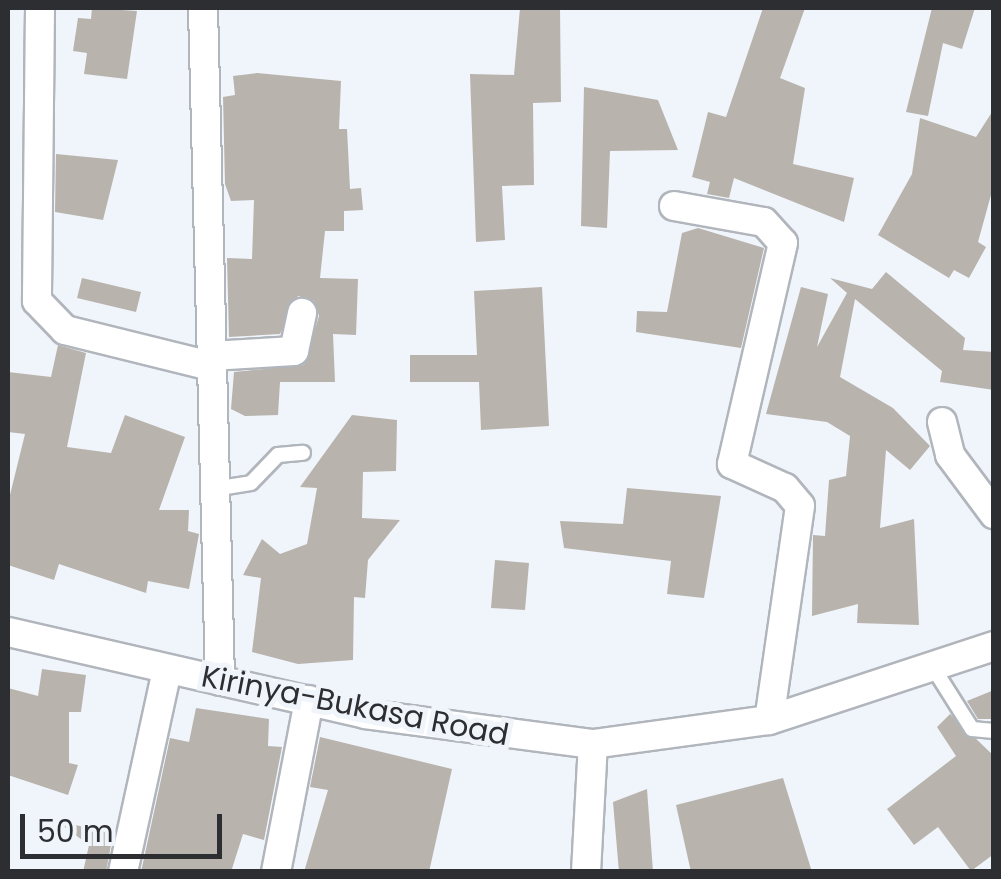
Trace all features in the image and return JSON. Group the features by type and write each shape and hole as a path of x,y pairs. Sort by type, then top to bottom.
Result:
{"street":[{"path":"40,8 20,162 37,301 48,319 210,361 287,354 302,313"},
{"path":"203,8 210,361 220,488 220,681"},
{"path":"674,206 764,222 783,243 732,452 741,474 785,488 800,506 769,720"},
{"path":"942,422 950,456 994,514"},
{"name":"Kirinya-Bukasa Road","path":"8,632 309,700 593,744 769,720 934,669 994,646"},
{"path":"124,872 167,670"},
{"path":"276,872 309,700"},
{"path":"586,872 593,744"}],"lane":[{"path":"220,488 251,483 278,455 302,452"},
{"path":"934,669 972,730 994,731"}],"building":[{"path":"92,8 137,11 127,79 84,74 87,53 73,51 78,18 91,19"},
{"path":"520,8 560,8 561,102 533,103 534,185 502,186 505,240 476,242 470,74 514,75"},
{"path":"763,8 805,8 780,78 805,88 793,164 854,178 844,222 734,178 729,198 707,194 710,182 692,177 708,112 726,117"},
{"path":"932,8 975,8 962,49 943,43 928,116 906,112"},
{"path":"257,73 341,81 339,129 347,129 350,189 361,188 363,210 344,211 344,231 325,231 320,278 358,279 356,335 333,334 335,382 280,382 278,415 245,416 231,409 234,372 304,365 319,316 314,301 298,296 280,334 229,337 227,258 252,259 254,200 231,201 225,184 223,97 235,95 233,76"},
{"path":"584,87 658,100 678,150 610,151 607,228 581,226"},
{"path":"994,109 994,184 978,242 986,247 969,278 954,270 949,278 878,235 912,174 920,118 976,137"},
{"path":"56,154 118,160 103,220 55,212"},
{"path":"698,228 764,248 741,348 636,332 637,311 667,312 682,233"},
{"path":"886,272 965,338 963,350 994,352 994,390 940,382 942,371 855,299 840,377 893,408 930,446 910,470 886,450 880,528 914,519 919,625 857,623 858,604 812,616 813,535 825,536 829,480 846,476 850,436 827,422 766,414 801,287 828,294 817,347 847,293 830,278 872,289"},
{"path":"82,278 141,292 136,312 77,298"},
{"path":"542,287 549,426 481,430 479,382 410,382 410,355 477,355 474,291"},
{"path":"58,345 86,353 67,447 111,453 125,415 185,437 159,510 189,510 188,531 199,534 189,589 148,581 146,593 59,564 54,580 8,565 8,503 25,434 8,432 8,372 51,377"},
{"path":"352,415 397,420 396,471 363,472 362,518 400,520 368,560 365,598 354,597 353,660 298,664 252,652 261,578 243,575 262,539 280,554 307,544 317,488 300,487"},
{"path":"627,488 721,496 704,598 667,594 671,561 564,548 560,521 623,524"},
{"path":"495,560 529,563 525,610 491,608"},
{"path":"42,669 86,675 81,712 69,712 69,763 78,765 68,795 8,775 8,688 38,696"},
{"path":"994,690 994,719 978,719 967,701"},
{"path":"196,708 269,719 268,746 282,747 264,840 243,834 231,872 141,872 170,738 189,742"},
{"path":"950,714 994,756 994,854 971,871 938,827 914,845 887,809 956,756 937,727"},
{"path":"320,737 452,769 429,872 304,872 328,790 310,787"},
{"path":"783,778 812,872 691,872 676,805"},
{"path":"647,789 653,872 619,872 613,802"},
{"path":"55,820 113,834 106,872 83,872 89,845"}]}
